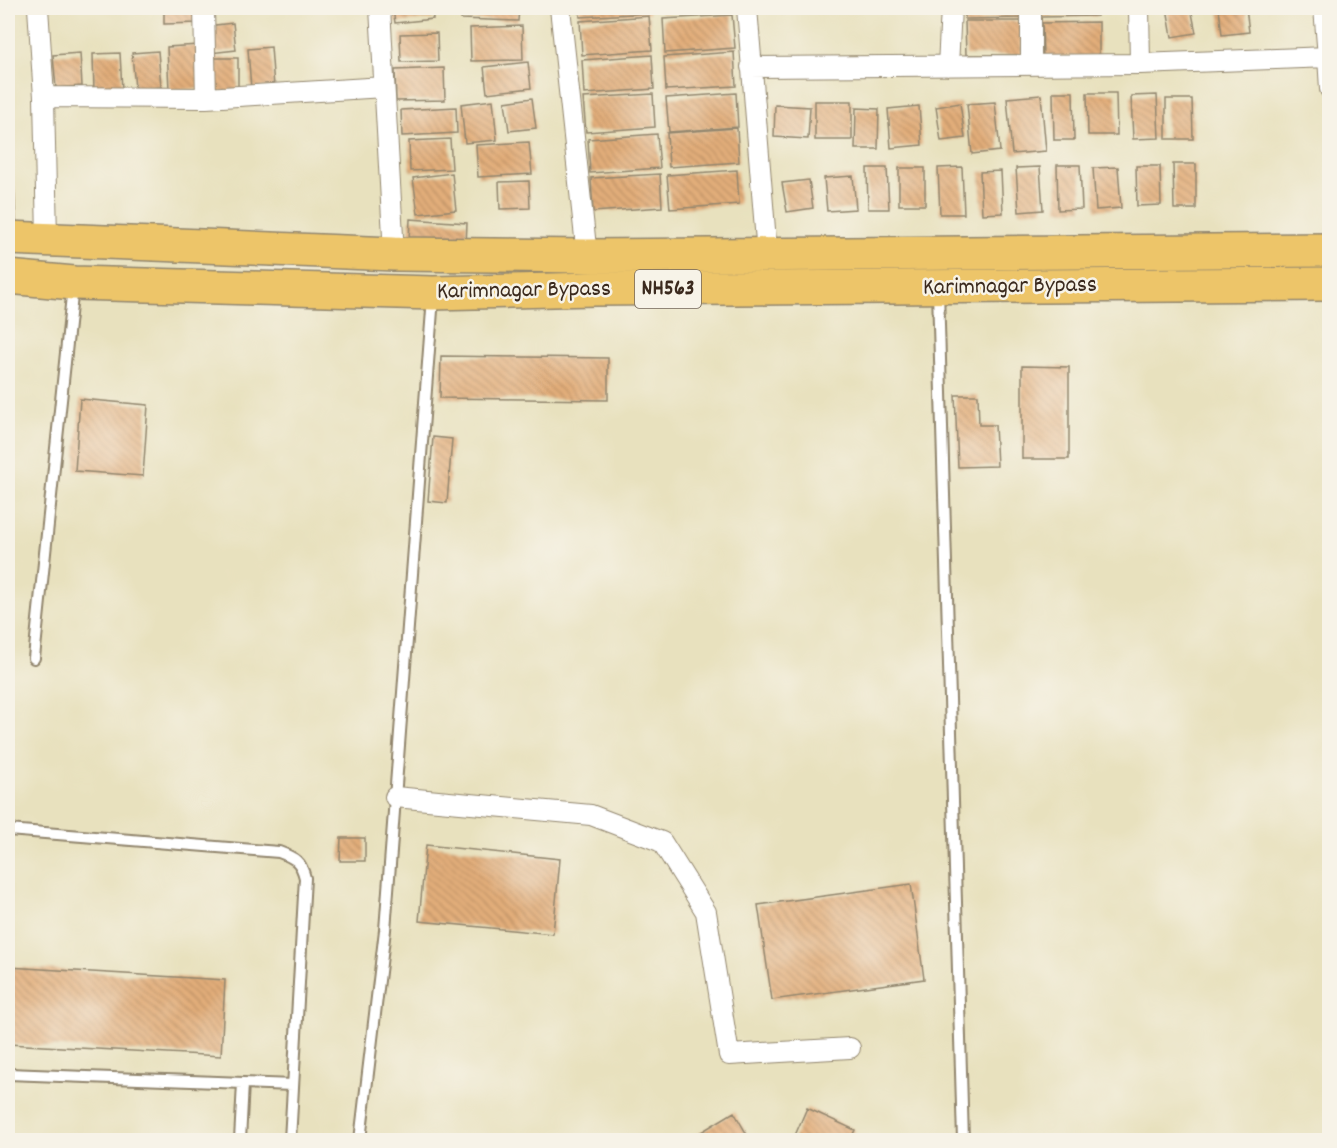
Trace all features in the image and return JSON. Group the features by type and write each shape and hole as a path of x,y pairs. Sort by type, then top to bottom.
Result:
{"highway":[{"name":"Karimnagar Bypass","path":"8,238 394,254 587,256 1329,250"},
{"name":"Karimnagar Bypass","path":"8,277 74,283 434,293 595,289 1329,284"}],"street":[{"path":"38,8 44,97 47,239"},
{"path":"204,8 207,98"},
{"path":"380,8 394,254"},
{"path":"560,8 587,256"},
{"path":"747,8 767,254"},
{"path":"948,66 951,8"},
{"path":"1031,8 1031,63"},
{"path":"1139,8 1140,64"},
{"path":"1324,8 1329,89"},
{"path":"751,68 1031,63 1140,64 1328,57"},
{"path":"44,97 207,98 384,87"},
{"path":"395,796 591,815 662,842 706,912 729,1055 850,1048"}],"lane":[{"path":"34,658 74,283"},
{"path":"938,288 963,1140"},
{"path":"360,1140 385,930 434,293"},
{"path":"8,830 279,852 294,857 302,865 305,878 290,1140"},
{"path":"8,1074 293,1085"},
{"path":"240,1140 243,1083"}],"building":[{"path":"164,8 197,8 198,23 164,24"},
{"path":"393,8 432,8 433,19 395,23"},
{"path":"461,8 519,8 518,21 461,19"},
{"path":"579,8 649,8 649,13 580,17"},
{"path":"660,8 718,8 718,9 661,13"},
{"path":"965,8 1022,8 1022,18 965,19"},
{"path":"1040,8 1097,8 1097,16 1040,17"},
{"path":"1167,8 1191,8 1196,33 1172,37"},
{"path":"1219,8 1246,8 1249,32 1222,35"},
{"path":"732,15 735,48 665,53 663,19"},
{"path":"649,16 652,50 582,55 580,21"},
{"path":"965,21 1022,21 1022,55 966,55"},
{"path":"1099,22 1099,56 1043,57 1042,23"},
{"path":"233,23 236,50 210,53 207,26"},
{"path":"522,26 523,60 471,61 470,28"},
{"path":"437,33 438,61 401,62 400,34"},
{"path":"199,45 201,89 169,90 167,47"},
{"path":"271,47 274,87 251,89 248,49"},
{"path":"158,51 161,87 135,89 132,53"},
{"path":"734,52 736,86 666,90 664,57"},
{"path":"80,53 82,86 56,88 53,55"},
{"path":"120,53 122,90 94,91 93,54"},
{"path":"652,55 654,89 584,94 582,60"},
{"path":"209,58 238,58 238,92 210,92"},
{"path":"528,62 531,88 487,93 484,67"},
{"path":"444,68 445,100 396,101 395,70"},
{"path":"1053,92 1073,92 1074,140 1054,140"},
{"path":"736,93 738,127 669,132 666,98"},
{"path":"1087,93 1116,93 1117,135 1088,135"},
{"path":"653,94 655,127 586,132 583,98"},
{"path":"1041,95 1046,151 1012,154 1007,98"},
{"path":"1157,95 1159,138 1133,139 1131,96"},
{"path":"532,98 536,128 509,131 505,102"},
{"path":"1166,99 1192,99 1193,139 1166,139"},
{"path":"493,100 497,140 465,143 461,104"},
{"path":"815,101 852,101 852,140 815,140"},
{"path":"995,102 1000,151 972,154 967,104"},
{"path":"960,103 965,138 941,141 936,107"},
{"path":"775,105 810,107 808,139 774,137"},
{"path":"919,106 922,145 891,148 888,109"},
{"path":"456,107 457,133 402,136 401,110"},
{"path":"856,108 879,109 878,149 855,149"},
{"path":"737,128 739,162 669,167 667,133"},
{"path":"657,134 660,168 590,173 588,139"},
{"path":"450,139 452,169 410,171 409,141"},
{"path":"529,142 532,174 478,177 476,145"},
{"path":"8,147 10,147 12,183 8,183"},
{"path":"1173,164 1196,164 1196,209 1174,209"},
{"path":"1057,165 1080,165 1082,209 1058,210"},
{"path":"1136,166 1160,166 1161,205 1137,206"},
{"path":"962,167 964,214 940,214 938,168"},
{"path":"1040,167 1043,210 1019,212 1016,168"},
{"path":"1118,167 1121,208 1096,210 1093,168"},
{"path":"867,168 887,168 889,209 868,209"},
{"path":"899,168 925,168 925,205 899,205"},
{"path":"737,170 739,204 670,209 667,175"},
{"path":"1001,171 1003,213 982,214 980,172"},
{"path":"452,173 456,210 418,214 413,178"},
{"path":"660,174 662,207 593,212 591,178"},
{"path":"853,176 856,209 827,211 824,178"},
{"path":"809,180 813,208 787,212 782,183"},
{"path":"529,181 530,208 500,209 499,182"},
{"path":"14,186 16,222 8,222 8,187"},
{"path":"410,219 467,223 466,245 409,241"},
{"path":"441,356 608,358 608,400 440,398"},
{"path":"1022,366 1069,367 1069,459 1022,459"},
{"path":"955,395 978,395 979,425 995,425 997,466 958,467"},
{"path":"80,399 148,405 143,476 75,471"},
{"path":"433,437 452,439 447,503 428,501"},
{"path":"341,838 365,838 365,861 340,861"},
{"path":"426,845 560,859 553,934 419,921"},
{"path":"911,884 924,979 772,1000 758,905"},
{"path":"8,967 225,980 221,1056 8,1044"},
{"path":"807,1108 855,1130 850,1140 793,1140"},
{"path":"734,1112 750,1140 688,1140"}]}
